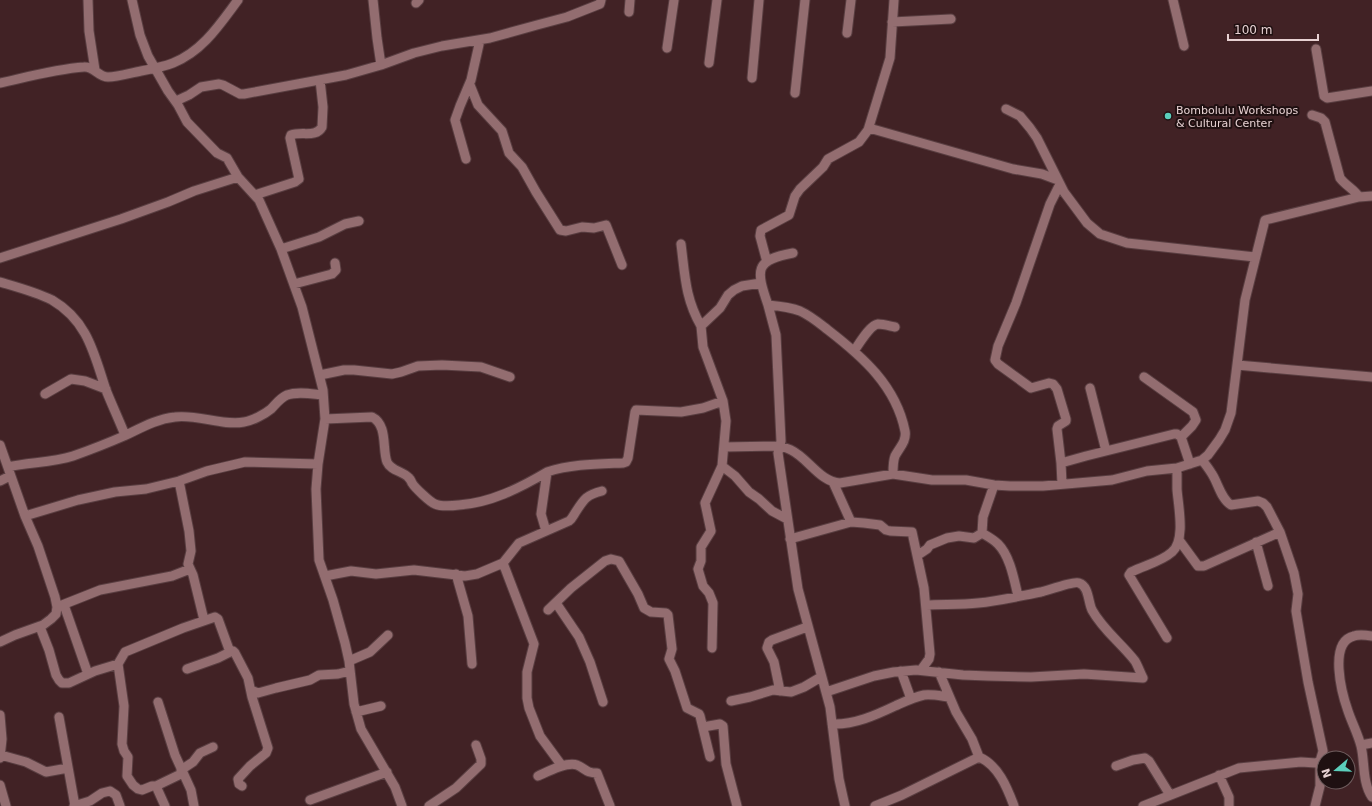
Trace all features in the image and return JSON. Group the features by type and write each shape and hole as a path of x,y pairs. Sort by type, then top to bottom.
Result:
{"street":[{"path":"88,0 89,31 95,70"},
{"path":"132,0 140,35 148,56 176,101 188,124 217,152 227,158 238,177 259,200 281,249 302,307 320,375 325,419 318,464 316,516 319,560 345,643 356,712 366,738 387,772 402,806"},
{"path":"0,83 49,72 83,67 92,68 102,76 107,77 174,63 184,58 210,36 238,0"},
{"path":"374,0 381,65"},
{"path":"176,101 201,87 219,84 240,94 244,94 346,75 381,65 414,53 442,46 480,40 567,17 600,4 601,0"},
{"path":"629,12 630,0"},
{"path":"667,48 674,0"},
{"path":"709,63 717,0"},
{"path":"752,78 759,0"},
{"path":"795,93 805,0"},
{"path":"847,33 851,0"},
{"path":"767,262 760,236 761,230 787,216 790,212 795,196 800,189 823,167 828,159 859,142 867,134 890,58 894,0"},
{"path":"1173,0 1184,46"},
{"path":"892,22 951,19"},
{"path":"466,159 456,120 460,106 470,85 476,64 480,40"},
{"path":"1316,49 1324,96 1327,98 1372,91"},
{"path":"255,195 299,180 290,138 291,135 314,134 321,130 323,123 323,107 320,80"},
{"path":"470,85 478,105 502,131 509,153 522,167 560,230 566,231 582,227 594,228 606,225 622,265"},
{"path":"1006,109 1020,116 1030,128 1037,138 1059,182 1080,214 1091,227 1100,234 1127,243 1255,256"},
{"path":"1312,114 1321,118 1325,122 1340,178 1353,188 1359,198"},
{"path":"869,128 1013,169 1042,174 1059,182"},
{"path":"0,258 121,219 194,191 238,177"},
{"path":"1059,182 1016,303 998,346 995,360 998,364 1031,388 1049,383 1055,386 1066,419 1066,421 1058,426 1057,429 1062,484"},
{"path":"724,446 779,446 787,448 794,451 825,478 833,482 844,482 893,474 932,480 966,480 1010,486 1062,484 1112,480 1147,471 1177,468 1202,460 1208,455 1219,440 1230,417 1238,365 1245,300 1265,220 1372,196"},
{"path":"281,249 319,237 344,224 359,221"},
{"path":"681,244 685,284 691,305 701,326 703,349 723,401 726,421 722,466 705,503 711,531 701,547 701,561 698,569 703,586 709,593 713,603 712,648"},
{"path":"794,253 777,256 770,259 761,269 761,283 776,335 780,415 780,441 778,453 790,539 799,594 826,692 832,724 839,779 845,806"},
{"path":"294,284 332,274 336,270 335,263"},
{"path":"0,282 52,300 65,309 83,330 91,343 106,390 125,435"},
{"path":"701,326 720,308 728,295 734,290 742,286 761,283"},
{"path":"768,305 788,308 805,314 821,324 854,351 879,376 890,392 906,433 904,442 894,460 893,474"},
{"path":"854,351 875,325 879,324 895,327"},
{"path":"320,375 344,370 392,374 418,366 448,365 481,367 510,377"},
{"path":"1238,365 1372,378"},
{"path":"1144,377 1193,412 1196,420 1181,437"},
{"path":"45,394 71,379 85,382 106,390"},
{"path":"1090,388 1106,451"},
{"path":"6,465 48,462 72,456 125,435 145,425 176,416 223,422 245,422 270,410 279,400 288,395 323,395"},
{"path":"325,419 372,417 376,419 381,427 384,437 386,458 389,466 409,478 431,502 436,505 448,506 473,504 488,500 547,472 562,468 626,462 633,432 636,410 681,412 704,408 723,401"},
{"path":"1061,463 1177,434 1181,437 1190,464"},
{"path":"0,445 25,516 88,674"},
{"path":"1202,460 1212,473 1229,504 1258,501 1263,503 1267,506 1280,532 1294,574 1298,594 1296,611 1308,682 1323,750"},
{"path":"25,516 78,500 115,492 146,489 179,481 207,471 244,462 318,464"},
{"path":"0,481 6,465"},
{"path":"722,466 735,476 749,492 774,513 787,519"},
{"path":"1167,638 1129,575 1131,572 1154,562 1173,551 1179,540 1180,531 1177,468"},
{"path":"546,531 541,514 547,472"},
{"path":"179,481 189,531 190,552 188,564 204,620"},
{"path":"833,482 851,522"},
{"path":"982,533 983,517 994,485"},
{"path":"325,576 351,571 376,574 414,570 465,576 477,574 502,563 519,543 572,519 586,497 593,493 602,491"},
{"path":"790,539 851,522 880,525 890,531 912,532 924,588 930,656 921,670"},
{"path":"1179,540 1198,566 1204,566 1280,532"},
{"path":"918,555 930,545 947,538 959,536 974,538 982,533"},
{"path":"982,533 999,545 1012,571 1018,596"},
{"path":"1256,542 1268,586"},
{"path":"548,610 571,588 605,561 618,560 638,594 644,608 651,612 666,613 668,615 672,649 669,659 674,667 687,708 699,714 710,757"},
{"path":"502,563 534,644 527,672 527,698 529,708 540,736 562,766"},
{"path":"0,642 15,635 40,627 56,614 60,606 95,592 172,576 190,569"},
{"path":"456,574 468,616 472,664"},
{"path":"826,692 874,676 901,671 921,670 963,675 988,676 1030,677 1084,674 1143,678 1135,662 1108,632 1097,617 1091,607 1086,590 1082,584 1073,583 1048,590 976,603 926,605"},
{"path":"556,603 579,637 590,662 603,702"},
{"path":"213,747 200,753 182,772 156,786 142,790 133,785 127,775 129,760 122,744 124,706 118,664 125,652 204,620 217,617 230,652"},
{"path":"40,627 59,680 65,684 88,674 118,664"},
{"path":"780,690 774,662 768,651 767,645 772,640 807,627"},
{"path":"349,661 370,652 388,635"},
{"path":"1372,636 1354,636 1347,639 1342,644 1338,661 1343,693 1348,712 1361,745 1367,787 1372,796"},
{"path":"187,669 230,652 234,652 248,678 254,706 268,748 266,753 250,766 238,779 239,784 242,786"},
{"path":"251,690 258,693 310,680 319,675 338,674 350,671"},
{"path":"901,671 910,699"},
{"path":"939,672 956,712 972,739 979,756 986,760 999,774 1014,806"},
{"path":"730,701 773,690 795,691 821,677"},
{"path":"832,724 845,724 853,722 882,712 910,699 927,695 949,697"},
{"path":"158,702 182,772 191,790 194,806"},
{"path":"356,712 381,706"},
{"path":"0,715 2,739 0,757 26,762 46,772 68,768"},
{"path":"59,717 75,806 90,801 102,792 110,790 116,794 120,806"},
{"path":"703,727 720,724 723,726 726,764 736,806"},
{"path":"1361,745 1372,743"},
{"path":"429,806 456,788 481,764 481,759 476,745"},
{"path":"875,806 902,795 979,756"},
{"path":"1116,766 1133,760 1145,758 1149,761 1170,795"},
{"path":"1143,806 1239,768 1301,762 1316,763"},
{"path":"538,776 562,766 575,764 587,772 596,773 610,806"},
{"path":"310,800 387,772"},
{"path":"1219,775 1229,797 1229,806"},
{"path":"0,785 6,806"},
{"path":"156,786 165,806"},
{"path":"1315,806 1319,790"}],"place":[{"name":"Bombolulu Workshops & Cultural Center","path":"1168,116"}]}
